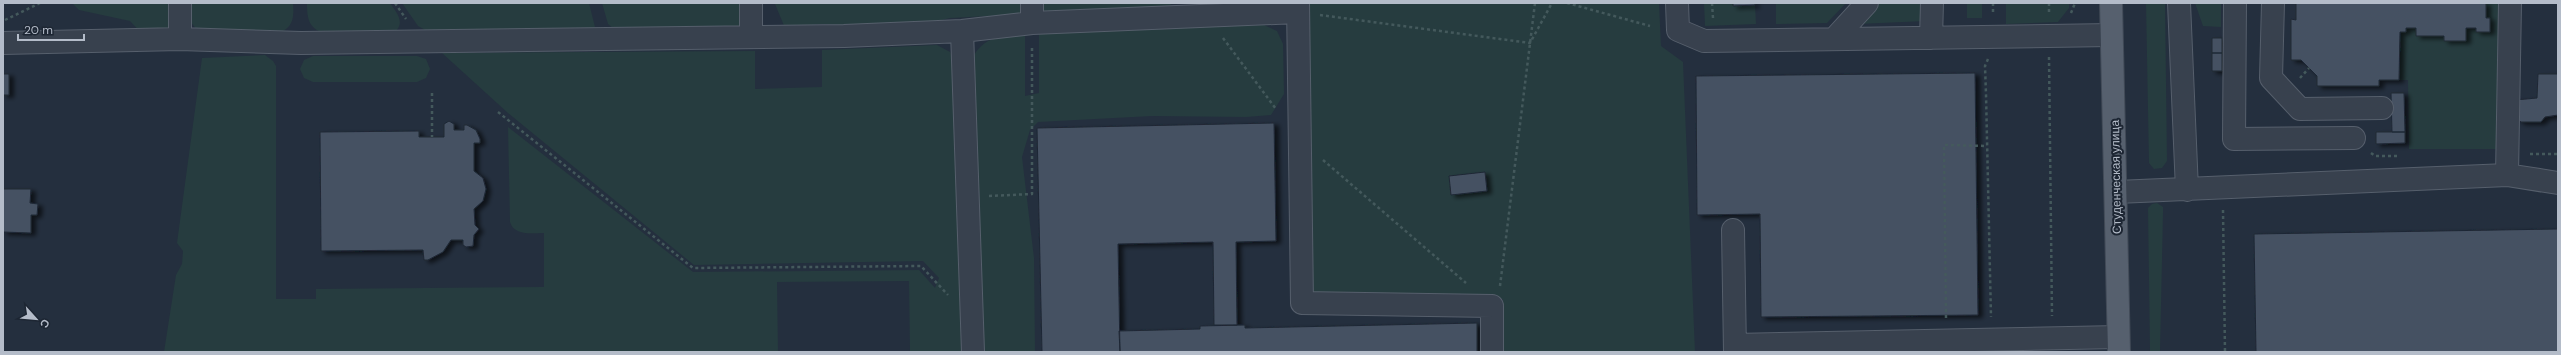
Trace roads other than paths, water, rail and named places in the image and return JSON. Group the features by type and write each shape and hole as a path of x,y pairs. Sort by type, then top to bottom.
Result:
{"main road":[{"name":"Студенческая улица","path":"2111,3 2118,344"}],"street":[{"path":"180,3 180,39"},
{"path":"751,3 751,37"},
{"path":"1677,3 1678,30 1704,41 2111,35"},
{"path":"1834,39 1867,3"},
{"path":"1931,38 1932,3"},
{"path":"2179,3 2187,190"},
{"path":"2235,3 2234,139 2354,138"},
{"path":"2272,3 2271,78 2300,110 2382,108"},
{"path":"2507,175 2510,3"},
{"path":"3,43 180,39 294,44 751,37 962,31 1032,13 1207,16 1298,8 1298,139 1302,303 1492,306 1492,352"},
{"path":"962,31 973,352"},
{"path":"2116,192 2507,175 2558,183"},
{"path":"1733,230 1735,348 2041,338 2118,344"}]}
